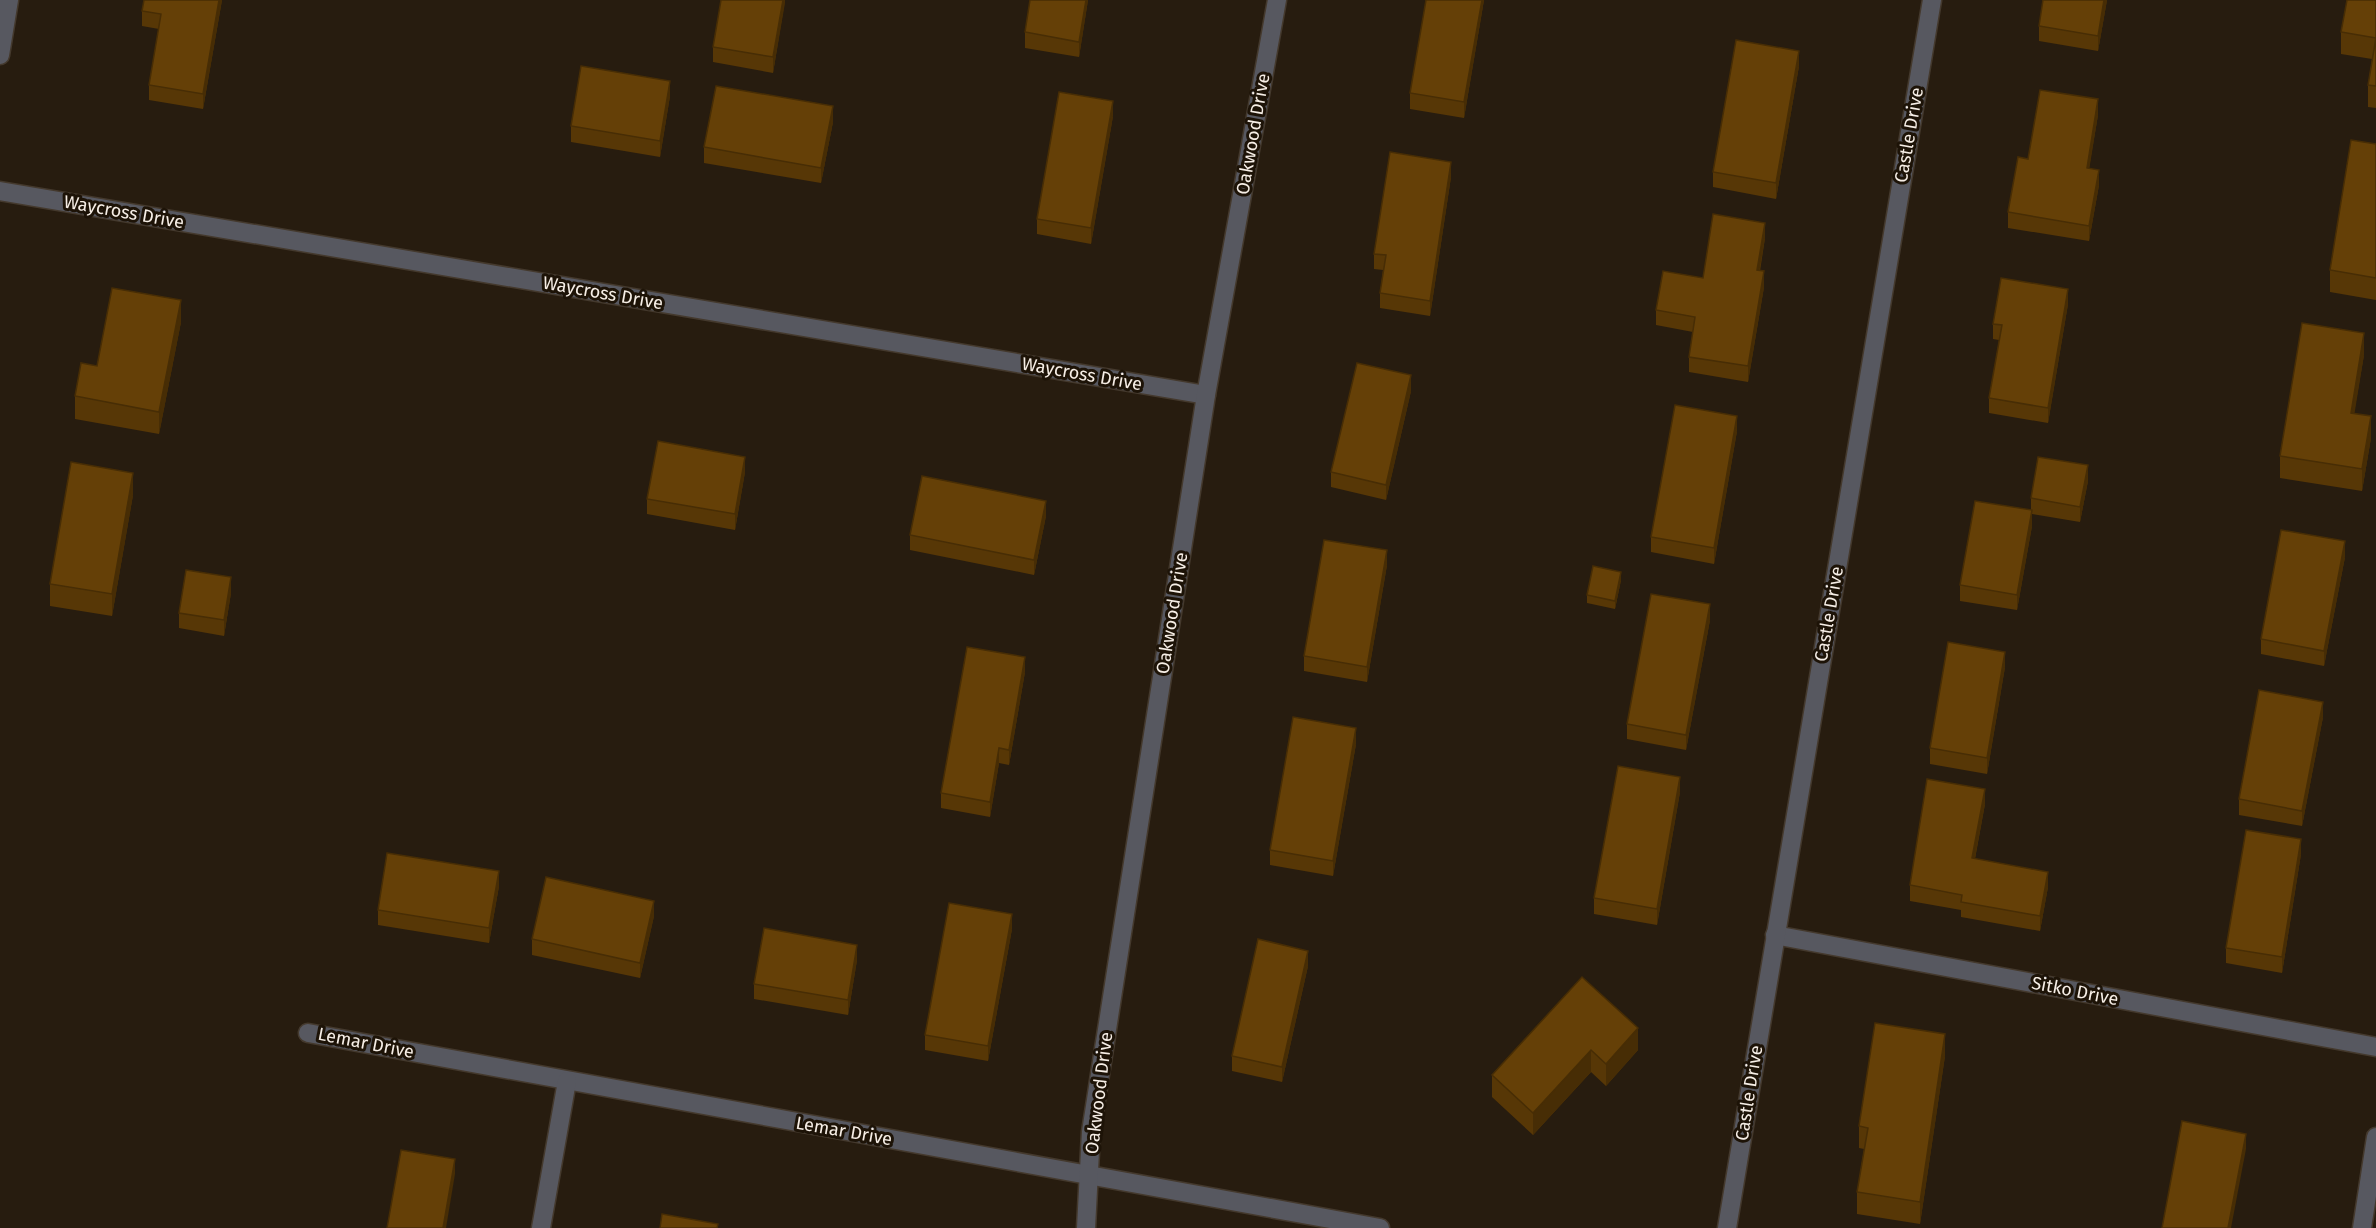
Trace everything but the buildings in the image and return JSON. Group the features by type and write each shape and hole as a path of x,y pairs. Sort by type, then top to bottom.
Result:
{"street":[{"path":"0,55 9,0"},
{"name":"Oakwood Drive","path":"1086,1228 1091,1132 1206,394 1277,0"},
{"name":"Castle Drive","path":"1727,1228 1932,0"},
{"name":"Waycross Drive","path":"0,191 1206,394"},
{"name":"Sitko Drive","path":"1775,935 2376,1047"},
{"name":"Lemar Drive","path":"308,1033 1380,1228"},
{"path":"542,1228 567,1081"},
{"path":"2362,1228 2376,1137"}]}
